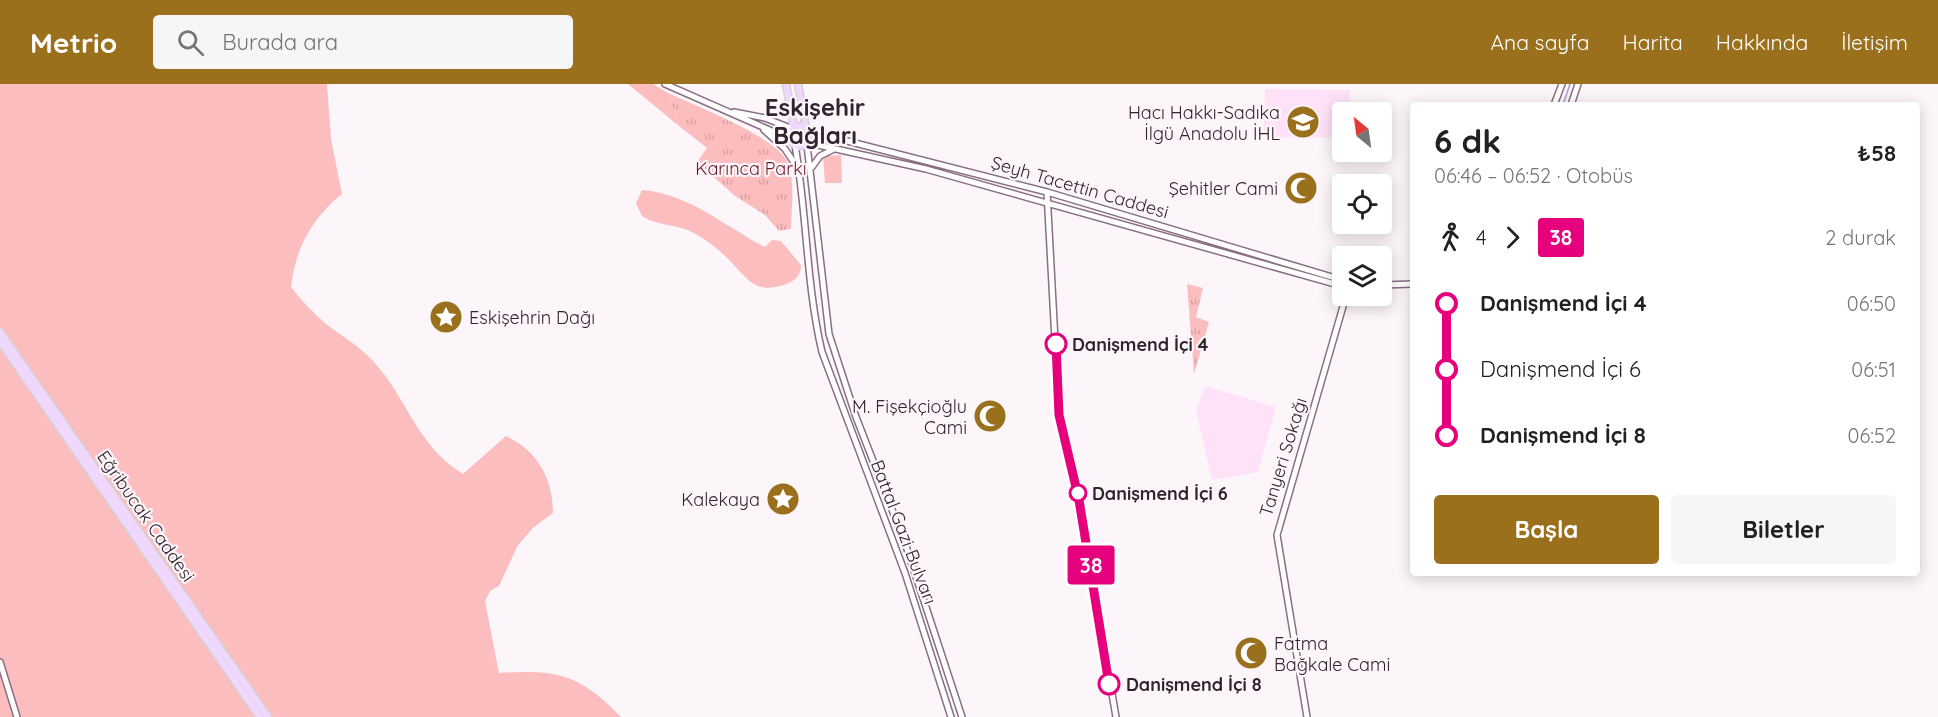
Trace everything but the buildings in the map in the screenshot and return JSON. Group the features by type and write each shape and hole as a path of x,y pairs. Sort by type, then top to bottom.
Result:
{"main road":[{"path":"786,84 794,128 790,139 795,145 808,144 798,84"},
{"path":"794,128 807,130"},
{"name":"Eğribucak Caddesi","path":"0,332 268,717"},
{"name":"Eğribucak Caddesi","path":"0,341 260,717"}],"street":[{"path":"665,84 790,139"},
{"path":"1555,102 1562,84"},
{"path":"1572,102 1578,84"},
{"path":"724,110 765,118 794,128"},
{"path":"758,125 785,149 800,173"},
{"name":"Şeyh Tacettin Caddesi","path":"807,130 1047,192 1332,277"},
{"name":"Şeyh Tacettin Caddesi","path":"808,144 916,166 1332,283"},
{"name":"Battal Gazi Bulvarı","path":"808,144 824,309 832,345 856,417 905,543 962,717"},
{"name":"Battal Gazi Bulvarı","path":"795,145 816,321 822,352 919,613 951,717"},
{"path":"811,172 820,156 835,149"},
{"path":"1047,192 1059,415 1079,500 1116,717"},
{"path":"1392,285 1410,284"},
{"name":"Tanyeri Sokağı","path":"1307,717 1277,527 1343,306"},
{"path":"0,662 17,717"}],"shaded area":[{"name":"Hacı Hakkı-Sadıka İlgü Anadolu İHL","path":"1265,89 1350,90 1349,102 1332,102 1332,136 1329,138 1272,137 1264,131"},
{"path":"1205,386 1276,407 1258,472 1212,480 1196,411"}],"green space":[{"path":"0,84 327,84 331,139 342,194 322,213 307,235 296,260 291,287 321,320 373,361 423,436 447,462 463,474 506,436 517,442 535,458 547,478 553,513 534,527 518,545 499,586 490,591 485,601 499,673 537,672 566,677 593,691 621,717 0,717"},
{"path":"628,84 653,84 668,93 679,126"},
{"name":"Karınca Parkı","path":"668,93 733,122 780,152 790,169 791,229 779,231 765,215 735,196 697,162 707,148 679,126"},
{"path":"841,155 842,183 825,183 823,156"},
{"path":"642,190 691,204 765,247 772,240 781,241 801,265 799,274 789,283 778,286 769,288 756,285 699,236 688,230 654,222 642,216 636,203"},
{"path":"1187,284 1203,288 1196,317 1209,322 1194,374"}],"waterway":[{"path":"1564,102 1570,84"}],"bus line":[{"name":"38","path":"1056,344 1059,415 1079,500 1109,684"}],"place":[{"name":"Hacı Hakkı-Sadıka İlgü Anadolu İHL","path":"1303,122"},
{"name":"Şehitler Cami","path":"1301,188"},
{"name":"Eskişehrin Dağı","path":"446,317"},
{"name":"Danişmend İçi 4","path":"1056,344"},
{"name":"M. Fişekçioğlu Cami","path":"990,416"},
{"name":"Danişmend İçi 6","path":"1078,493"},
{"name":"Kalekaya","path":"783,499"},
{"name":"Fatma Bağkale Cami","path":"1251,653"},
{"name":"Danişmend İçi 8","path":"1109,684"}],"district":[{"name":"Eskişehir Bağları","path":"815,121"}]}
